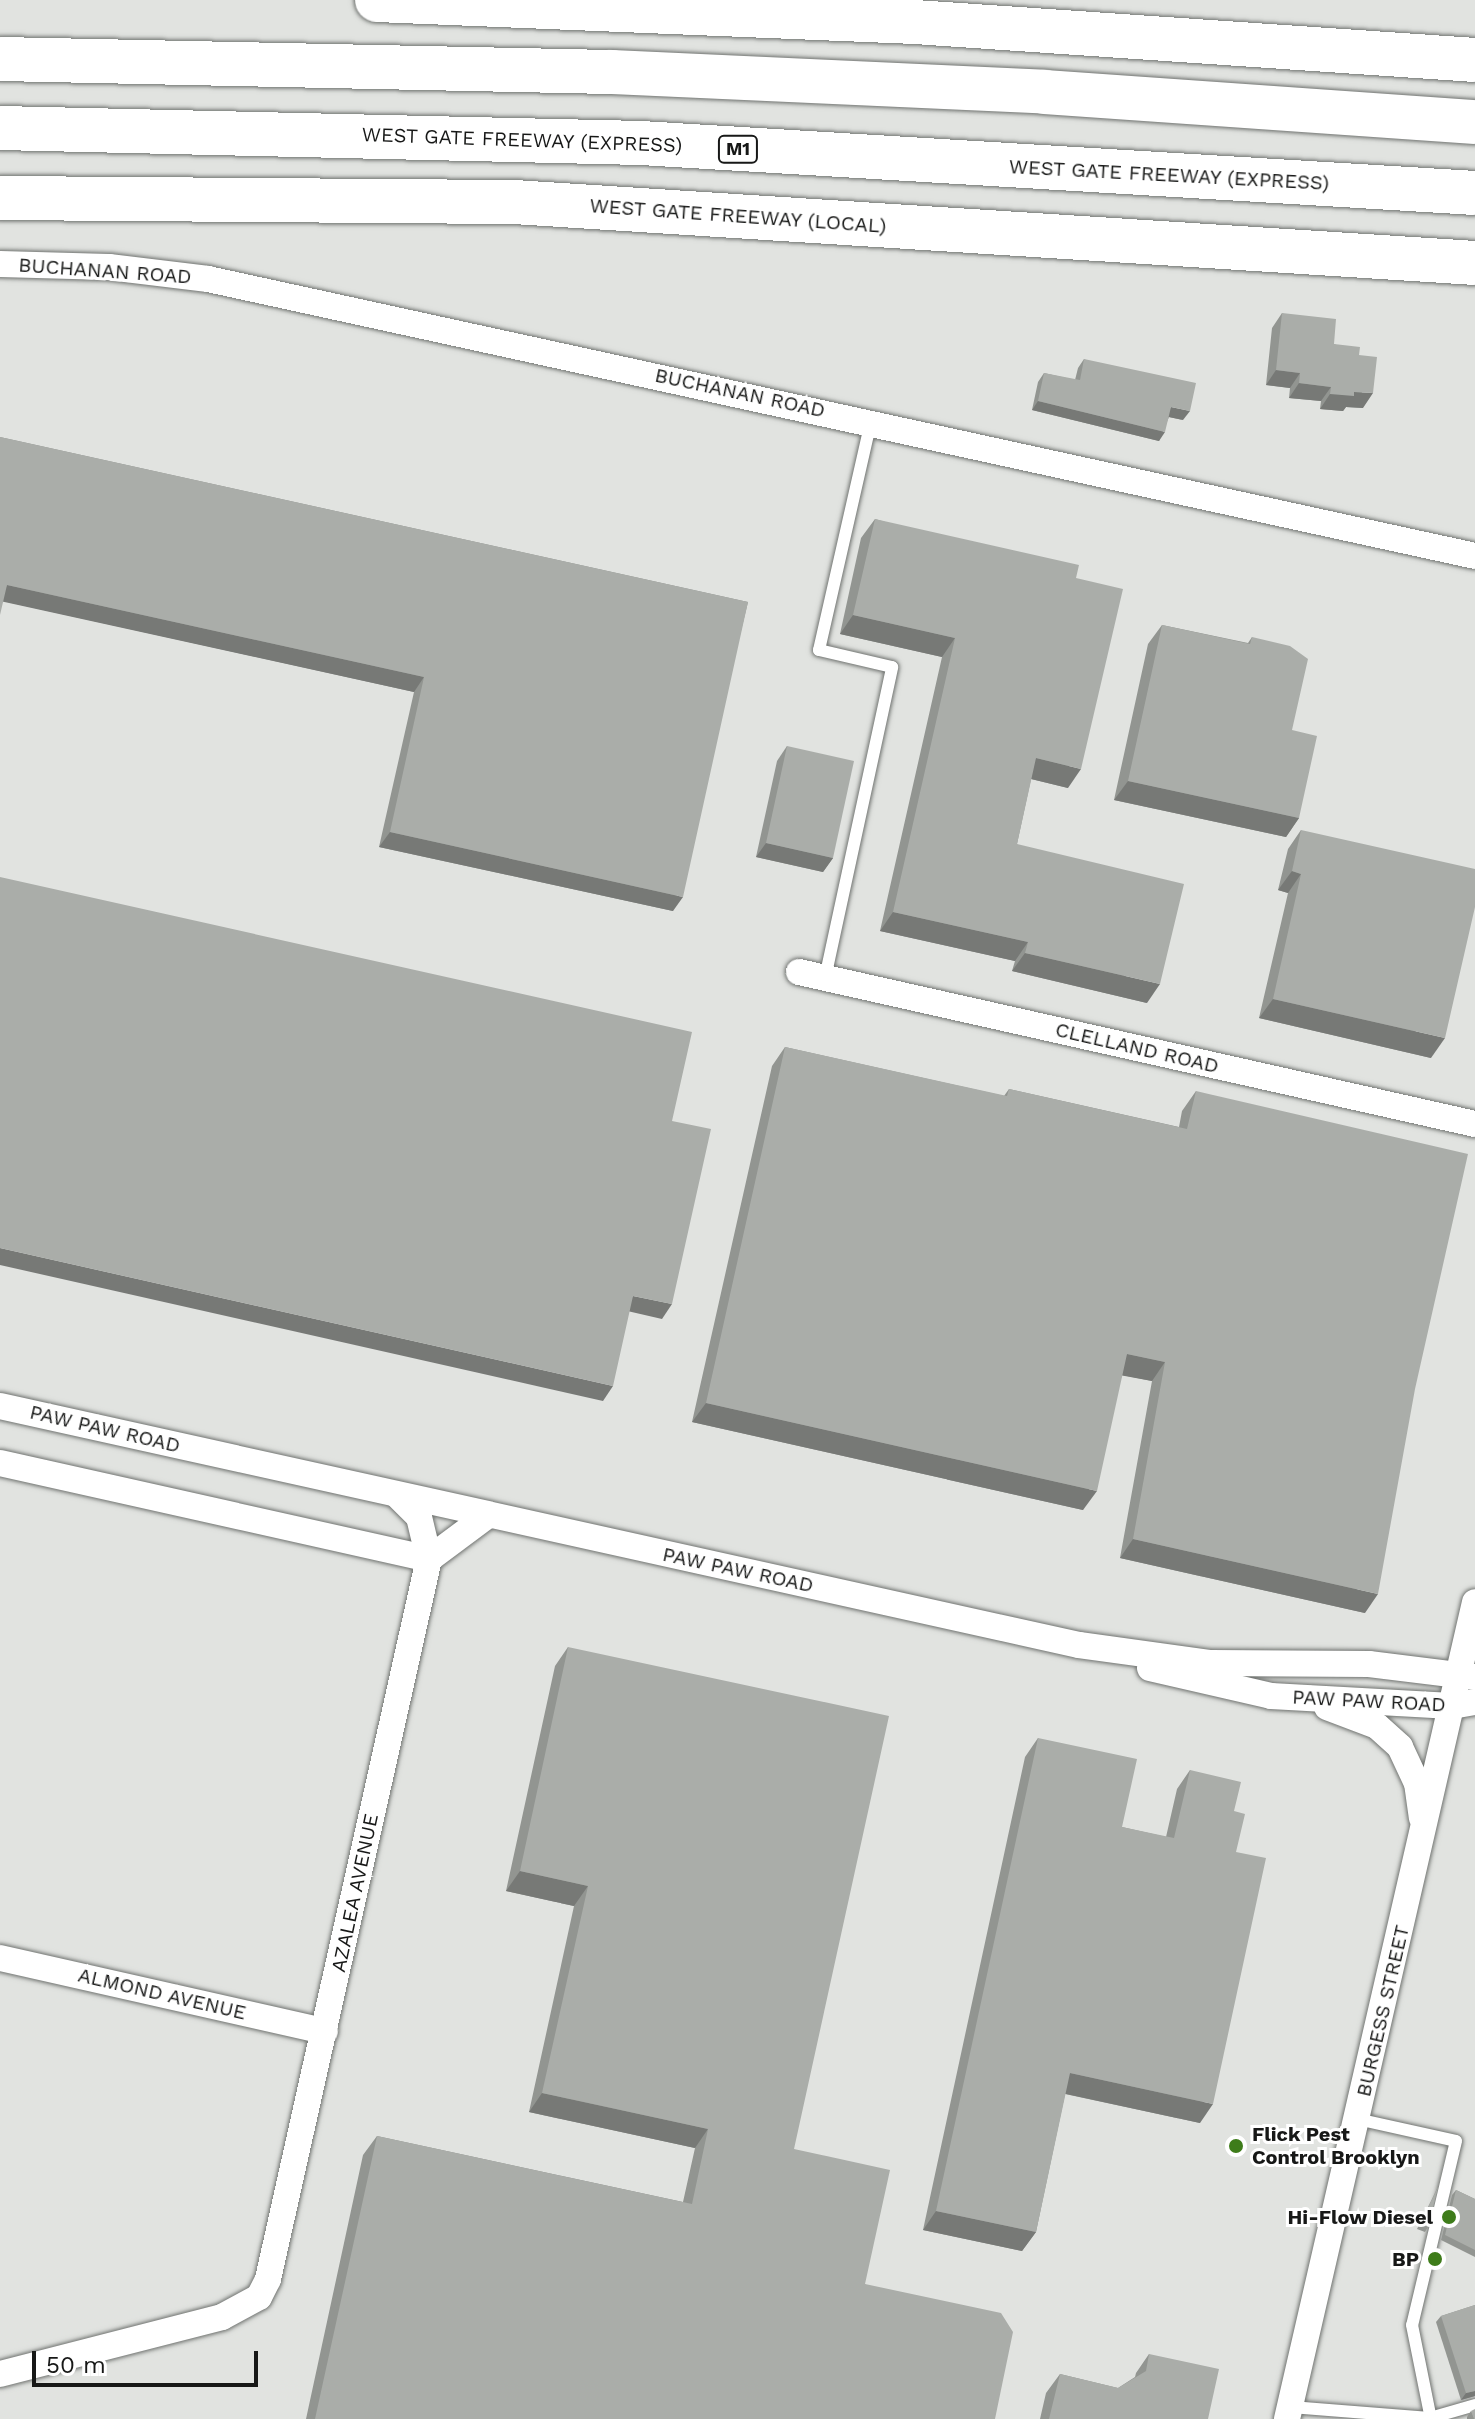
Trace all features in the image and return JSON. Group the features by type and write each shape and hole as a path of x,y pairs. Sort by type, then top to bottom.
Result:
{"highway":[{"path":"377,0 915,22 1475,60"},
{"path":"0,59 612,72 1045,92 1475,122"},
{"name":"WEST GATE FREEWAY (EXPRESS)","path":"0,128 641,143 1475,193"},
{"name":"WEST GATE FREEWAY (LOCAL)","path":"0,198 514,202 1475,263"},
{"path":"711,214 1475,292"}],"street":[{"name":"BUCHANAN ROAD","path":"0,264 109,267 208,279 1475,556"},
{"name":"CLELLAND ROAD","path":"812,975 1475,1124"},
{"name":"PAW PAW ROAD","path":"0,1406 1079,1645 1211,1663 1369,1664 1467,1675"},
{"path":"0,1463 429,1559 488,1515"},
{"path":"397,1495 422,1524 429,1559"},
{"name":"AZALEA AVENUE","path":"0,2374 222,2317 259,2297 268,2279 429,1559"},
{"name":"BURGESS STREET","path":"1289,2413 1420,1854 1463,1704 1475,1602"},
{"name":"PAW PAW ROAD","path":"1079,1645 1193,1681 1271,1696 1463,1704"},
{"path":"1271,1696 1349,1713 1394,1741 1409,1762 1419,1793 1420,1854"},
{"name":"ALMOND AVENUE","path":"0,1958 325,2031"}],"lane":[{"path":"812,975 892,667 819,650 871,422"},
{"path":"1357,2119 1456,2141 1412,2325 1430,2418"},
{"path":"1289,2413 1430,2418 1475,2405"}],"building":[{"path":"1282,313 1336,319 1334,344 1360,347 1359,355 1377,357 1373,393 1354,392 1354,396 1330,394 1331,387 1299,383 1300,373 1276,370"},
{"path":"1084,359 1196,383 1190,411 1171,407 1165,432 1038,401 1044,373 1080,380"},
{"path":"0,437 748,602 683,897 390,832 424,677 7,585 0,615"},
{"path":"875,519 1079,565 1076,578 1123,589 1081,769 1036,758 1017,844 1184,884 1160,984 1025,953 1028,942 893,912 955,638 853,615"},
{"path":"1162,625 1250,644 1252,637 1290,646 1308,659 1292,730 1317,736 1299,818 1128,781"},
{"path":"787,746 854,761 833,858 766,843"},
{"path":"1301,830 1475,869 1475,907 1445,1038 1273,999 1301,874 1292,871"},
{"path":"0,877 692,1032 672,1121 711,1129 672,1304 633,1296 613,1386 0,1248"},
{"path":"785,1047 1007,1096 1009,1089 1187,1129 1196,1091 1468,1154 1415,1389 1378,1594 1133,1539 1165,1362 1127,1354 1097,1491 706,1403"},
{"path":"568,1647 889,1716 794,2149 890,2170 865,2284 1001,2313 1013,2332 995,2419 315,2419 377,2136 692,2204 708,2129 542,2093 588,1886 520,1871"},
{"path":"1038,1738 1137,1759 1122,1827 1174,1838 1190,1770 1241,1782 1234,1811 1245,1814 1236,1852 1266,1858 1213,2104 1070,2073 1036,2232 936,2211"},
{"path":"1438,2187 1428,2227 1420,2224"},
{"path":"1456,2190 1475,2199 1475,2250 1445,2235"},
{"path":"1475,2305 1475,2391 1466,2393 1441,2316"},
{"path":"1149,2354 1219,2369 1208,2419 1049,2419 1060,2374 1118,2388 1146,2371"}],"place":[{"name":"Flick Pest Control Brooklyn","path":"1236,2146"},
{"name":"Hi-Flow Diesel","path":"1449,2217"},
{"name":"BP","path":"1435,2259"}]}
